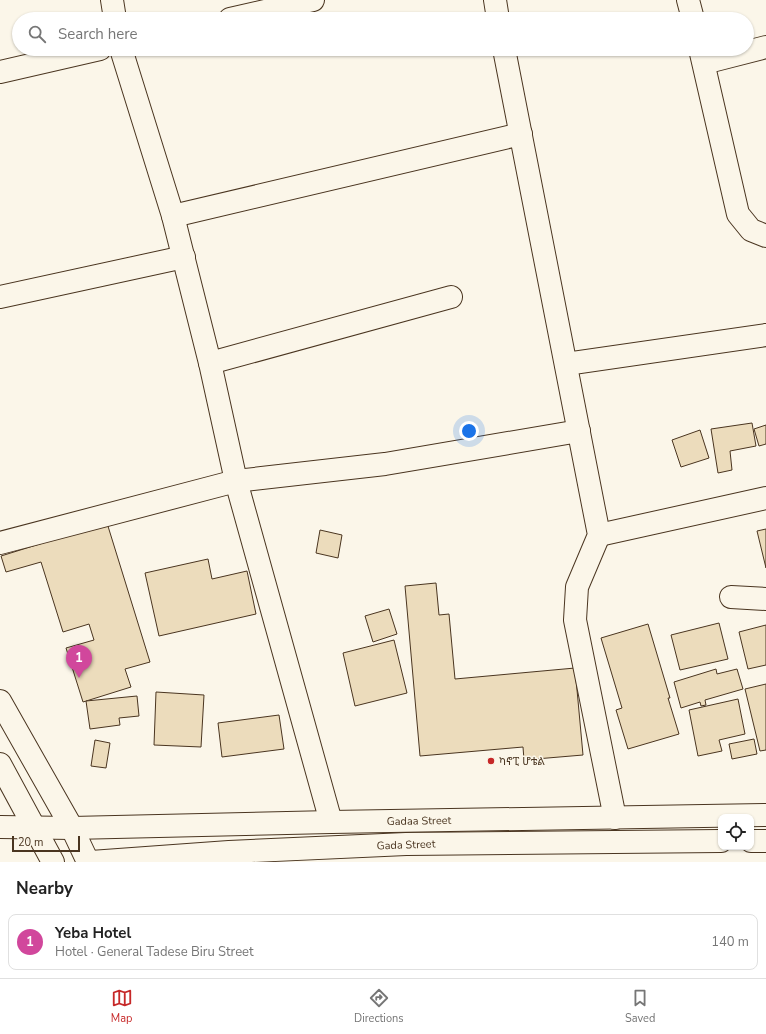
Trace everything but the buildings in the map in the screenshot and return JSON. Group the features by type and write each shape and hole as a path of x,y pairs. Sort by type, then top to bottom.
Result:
{"street":[{"path":"112,0 114,12"},
{"path":"261,12 313,0"},
{"path":"495,0 497,12"},
{"path":"688,0 691,12"},
{"path":"754,50 766,48"},
{"path":"0,72 70,56"},
{"path":"123,56 173,216 210,363 236,481 331,822"},
{"path":"505,56 599,535 577,586 575,620 615,818"},
{"path":"702,56 738,214 751,230 766,236"},
{"path":"173,216 521,134"},
{"path":"0,297 184,257"},
{"path":"210,363 451,297"},
{"path":"566,364 766,335"},
{"path":"0,543 236,481 385,464 579,431"},
{"path":"599,535 766,498"},
{"path":"731,597 766,599"},
{"path":"0,701 72,828 88,862"},
{"path":"0,764 53,862"},
{"name":"Gadaa Street","path":"0,827 72,828 766,815"},
{"name":"Gada Street","path":"91,862 229,852 406,844 718,841"},
{"path":"754,841 766,841"}],"place":[{"name":"Yeba Hotel","path":"79,678"},
{"name":"ካኖፒ ሆቴል","path":"491,761"}]}
